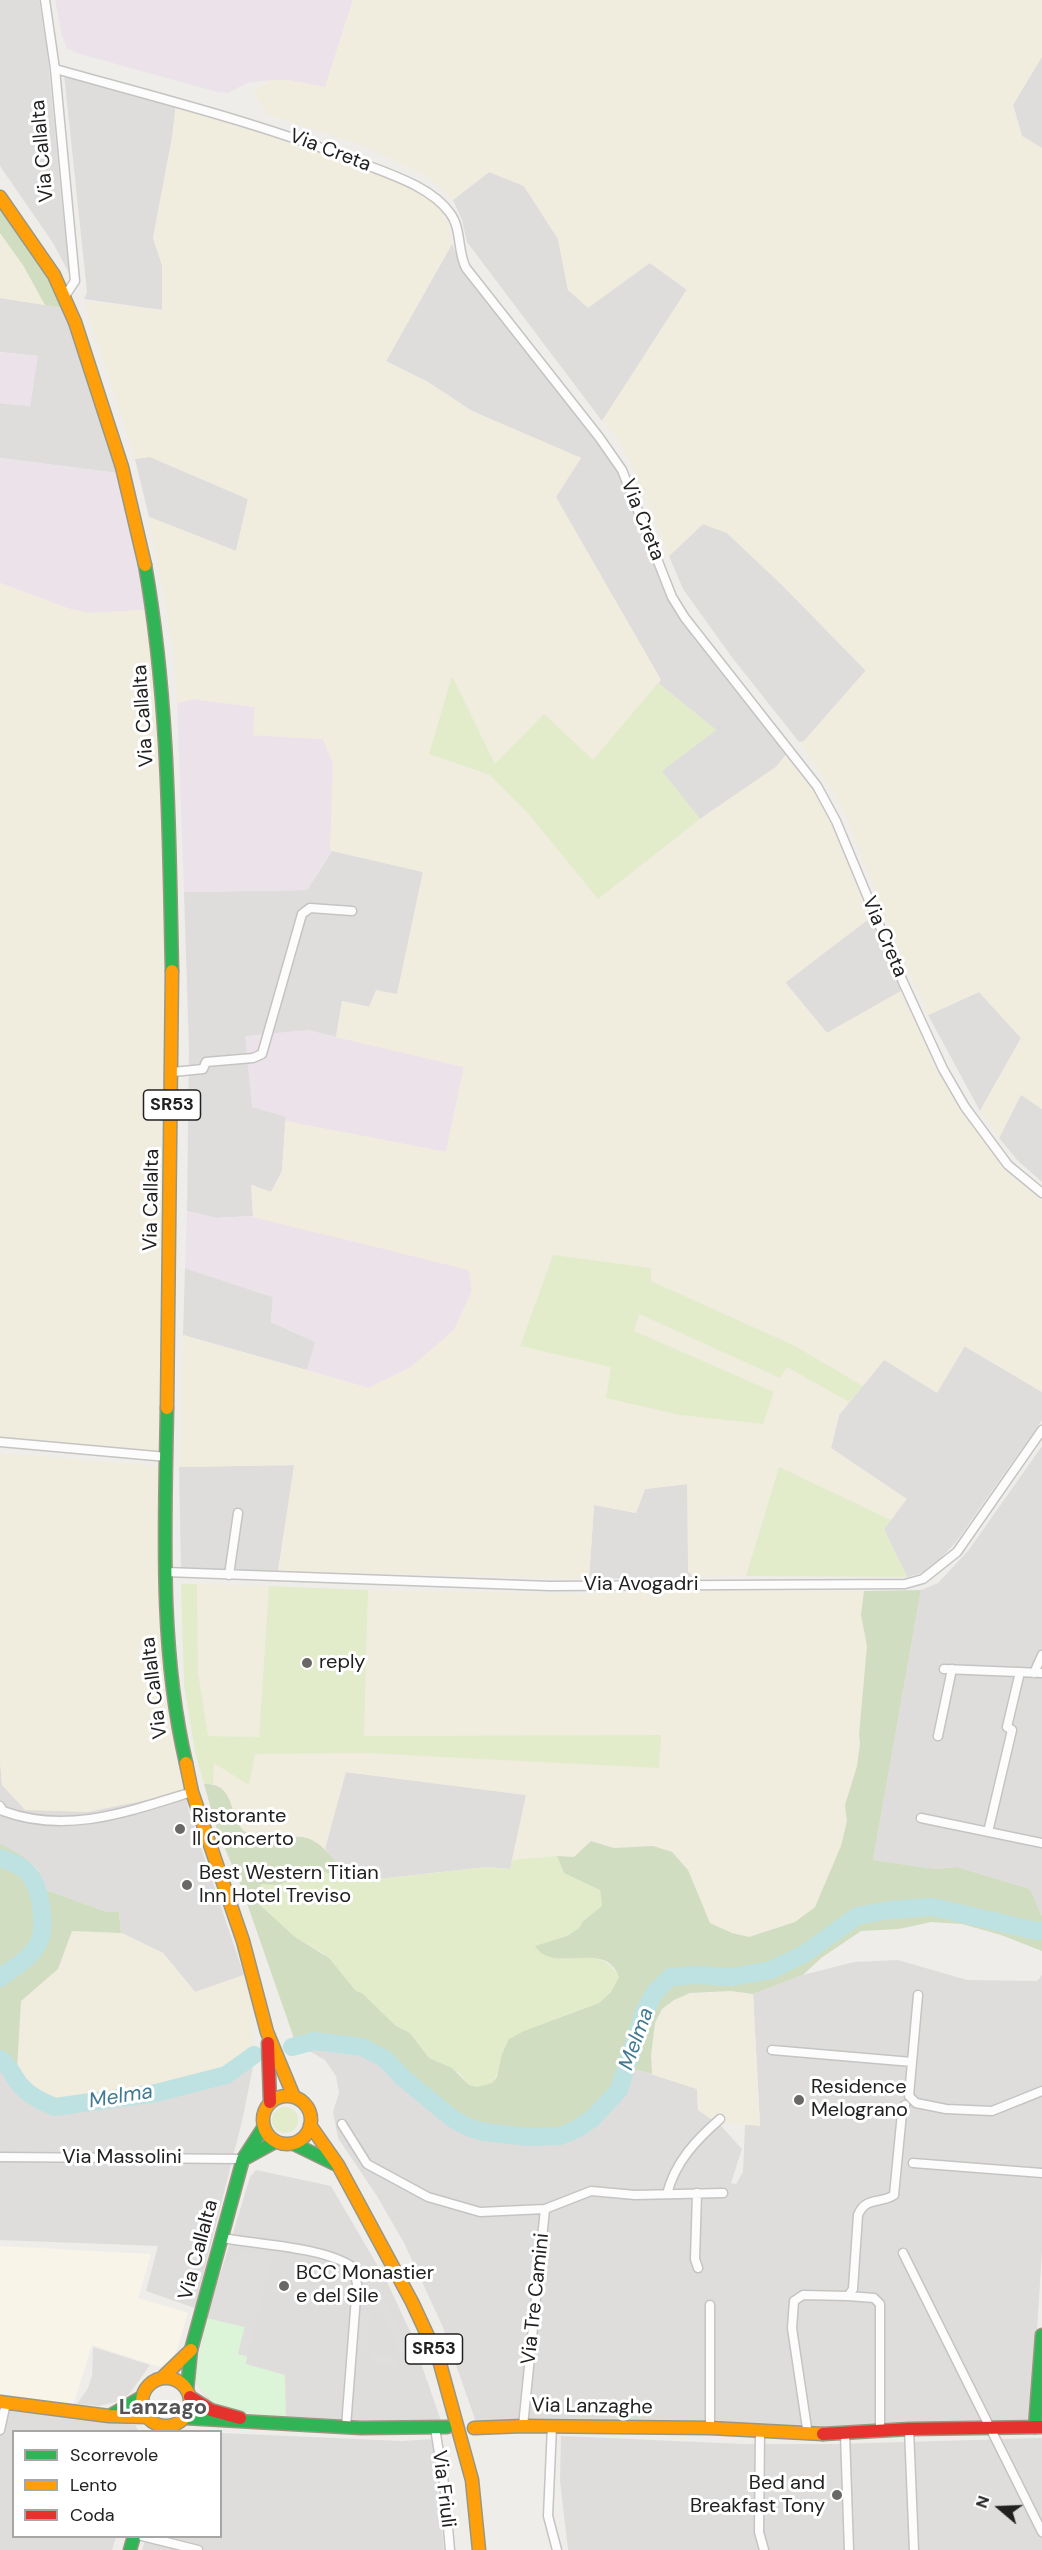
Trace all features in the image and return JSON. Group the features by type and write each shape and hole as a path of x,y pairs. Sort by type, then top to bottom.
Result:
{"main road":[{"name":"Via Callalta","path":"0,197 54,275 65,296 122,467 140,539 155,623 167,772 173,1072 167,1457 168,1647 177,1726 192,1792 243,1941 267,2032 294,2097"},
{"name":"Via Callalta","path":"267,2032 270,2102"},
{"path":"275,2142 263,2128 264,2112 270,2102 279,2097 294,2097 306,2105 311,2117 310,2126 303,2138 294,2144"},
{"name":"SR53","path":"310,2126 338,2165 412,2302 439,2360 472,2480 479,2550"},
{"name":"Via Callalta","path":"176,2425 190,2408 191,2350 243,2159 263,2128"},
{"path":"243,2159 275,2142 294,2144 338,2165"},
{"path":"1039,2427 1042,2335"},
{"path":"109,2416 130,2406 142,2397 149,2384 162,2378 191,2350"},
{"path":"162,2378 177,2380 189,2394 211,2410 247,2421 346,2427 441,2427"},
{"path":"142,2397 142,2408 150,2423"},
{"path":"3,2403 109,2416 161,2426 247,2421"},
{"name":"Via Lanzaghe","path":"474,2428 523,2426 710,2428 808,2435 909,2429 1039,2427"}],"street":[{"name":"Via Callalta","path":"45,0 55,69 75,281 65,296"},
{"name":"Via Creta","path":"55,69 301,139 398,177 426,193 450,212 456,224 461,257 466,268 599,437 622,470 672,597 685,618 816,786 836,821 928,1039 965,1107 1008,1165 1042,1193"},
{"path":"173,1072 203,1068 206,1062 252,1058 262,1054 277,994 302,914 310,908 352,911"},
{"name":"Via Avogadri","path":"166,1572 550,1586 905,1584 922,1579 957,1552 1042,1430"},
{"path":"0,1442 167,1457"},
{"path":"230,1575 238,1513"},
{"path":"938,1736 948,1669 1038,1673 1042,1655"},
{"path":"988,1832 1012,1730 1007,1726 1020,1672"},
{"path":"0,1806 3,1811 27,1820 107,1818 192,1792"},
{"path":"921,1818 1042,1843"},
{"path":"848,2296 853,2289 859,2211 869,2201 889,2199 894,2195 902,2113 907,2100 912,2062 918,1995"},
{"path":"772,2050 912,2062"},
{"path":"907,2100 946,2109 992,2111 1042,2091"},
{"path":"667,2194 675,2171 687,2151 720,2119"},
{"path":"342,2124 367,2164 428,2197 480,2212 544,2209 591,2191 667,2194 723,2193"},
{"name":"Via Massolini","path":"0,2157 243,2159"},
{"path":"913,2163 1042,2173"},
{"path":"697,2193 696,2259 698,2268"},
{"name":"Via Tre Camini","path":"523,2426 544,2209"},
{"path":"223,2238 299,2250 337,2259 354,2268 357,2284 346,2427"},
{"path":"903,2253 988,2428 1042,2532"},
{"path":"808,2435 792,2328 794,2301 803,2295 874,2298 880,2304 880,2432"},
{"path":"710,2305 710,2428"},
{"path":"0,2430 3,2403"},
{"path":"552,2426 548,2516 558,2550"},
{"name":"Via Friuli","path":"441,2427 450,2550"},
{"path":"909,2429 914,2550"},
{"path":"759,2432 759,2532 764,2550"},
{"path":"845,2434 849,2550"},
{"path":"150,2538 198,2550"}],"shaded area":[{"path":"0,0 39,0 47,50 69,273 53,243 0,166"},
{"path":"55,0 353,0 325,87 287,80 272,80 247,83 228,93 217,92 76,53 67,48 62,36"},
{"path":"353,0 1042,0 1042,57 1013,105 1022,136 1042,148 1042,1109 1021,1095 999,1138 980,1111 1021,1038 979,992 928,1015 884,915 847,819 833,791 799,742 804,741 866,670 727,533 703,524 669,556 633,467 616,437 602,421 687,289 650,263 588,308 568,290 558,239 524,186 489,172 453,200 421,173 356,143 266,114 253,91 272,80 287,80 325,87"},
{"path":"1041,56 1042,148 1022,136 1013,105"},
{"path":"64,74 176,104 172,138 153,238 162,265 162,310 84,299 87,292"},
{"path":"176,104 285,133 414,186 439,207 448,223 452,244 386,361 428,382 472,411 581,458 556,497 661,680 593,760 495,764 452,677 429,754 490,775 527,812 598,899 700,819 776,767 788,752 820,798 870,918 785,983 827,1033 901,991 915,1022 971,1124 1007,1172 1042,1201 1042,1392 965,1346 937,1393 884,1360 863,1386 793,1345 651,1281 553,1255 520,1346 612,1367 606,1398 680,1415 762,1424 774,1392 634,1331 639,1314 780,1378 786,1367 849,1402 839,1415 831,1448 907,1499 891,1520 779,1467 746,1576 697,1577 688,1572 687,1484 645,1489 636,1513 594,1505 589,1579 278,1571 294,1465 179,1467 183,1335 368,1388 411,1367 454,1330 472,1291 469,1270 253,1217 251,1185 271,1192 282,1171 285,1121 446,1152 464,1067 336,1037 342,1001 369,1007 376,990 397,994 423,872 330,850 333,763 323,739 253,735 255,707 193,699 177,703 173,649 149,517 236,551 248,499 150,457 135,459 84,301 162,310 162,265 153,238 172,138"},
{"path":"489,172 524,186 558,239 568,290 650,263 687,290 602,421 467,242 462,220 453,200"},
{"path":"0,233 23,265 45,305 0,298"},
{"path":"452,244 457,256 603,446 619,474 670,596 788,752 776,767 700,819 661,771 716,730 658,683 661,680 555,497 581,458 472,411 428,382 386,361"},
{"path":"0,298 64,308 117,473 0,458 0,403 30,406 37,356 0,352"},
{"path":"0,352 38,356 30,406 0,403"},
{"path":"150,457 248,499 236,551 149,517 135,459"},
{"path":"0,458 117,473 146,610 89,613 70,609 0,583"},
{"path":"703,524 727,533 782,585 866,671 804,741 799,742 731,656 683,589 669,556"},
{"path":"0,583 70,609 89,613 146,610 152,651 160,762 168,1043 158,1451 0,1438"},
{"path":"193,699 255,707 253,735 323,739 333,763 332,851 307,890 184,892 177,703"},
{"path":"332,851 423,872 397,995 370,1007 342,1001 336,1037 307,1030 286,1119 282,1171 271,1192 252,1185 253,1216 216,1218 187,1211 189,1049 184,892 307,890"},
{"path":"870,918 901,991 827,1033 785,982"},
{"path":"979,992 1021,1038 980,1111 928,1015"},
{"path":"307,1030 464,1067 446,1152 285,1121 286,1117 252,1107 245,1036"},
{"path":"1021,1094 1042,1109 1042,1182 1018,1161 999,1138"},
{"path":"187,1211 216,1218 253,1216 469,1270 472,1291 454,1330 411,1367 369,1388 307,1370 315,1342 271,1322 273,1297 185,1268"},
{"path":"185,1268 273,1297 271,1322 316,1342 307,1370 183,1335"},
{"path":"964,1346 1042,1392 1042,1420 956,1542 929,1571 907,1577 884,1529 906,1499 831,1448 839,1415 884,1360"},
{"path":"1042,1446 1042,1916 1030,1889 957,1867 935,1869 873,1860 921,1590 938,1583 968,1551"},
{"path":"0,1453 158,1466 163,1687 175,1756 184,1790 87,1812 25,1810 2,1785 0,1759"},
{"path":"295,1465 278,1571 181,1569 179,1467"},
{"path":"688,1484 688,1571 694,1577 589,1579 594,1505 636,1513 645,1489"},
{"path":"197,1584 269,1586 259,1737 207,1736 198,1673"},
{"path":"368,1590 579,1594 684,1591 864,1591 861,1615 867,1646 857,1766 845,1805 847,1821 841,1846 815,1907 795,1922 748,1937 710,1923 688,1870 678,1858 645,1846 614,1848 599,1842 585,1846 574,1857 557,1856 512,1860 526,1795 346,1772 325,1849 295,1837 271,1843 242,1830 221,1787 213,1784 214,1762 249,1784 255,1754 365,1753 399,1756 661,1735 364,1736"},
{"path":"0,1759 2,1785 87,1812 184,1790 190,1815 244,1975 195,1992 163,1953 121,1933 119,1912 107,1912 46,1890 37,1869 32,1864 0,1844"},
{"path":"345,1772 527,1795 510,1869 486,1867 352,1882 325,1849"},
{"path":"72,1931 122,1933 163,1953 195,1992 244,1975 253,2010 254,2061 230,2079 219,2084 108,2107 59,2111 44,2108 30,2101 16,2086 20,2001 58,1969"},
{"path":"898,1960 967,1980 1037,1981 1042,1975 1042,2251 1031,2423 837,2430 519,2419 476,2422 442,2325 404,2243 377,2196 338,2138 333,2112 339,2093 336,2076 325,2060 311,2052 309,2046 336,2044 369,2053 389,2066 412,2090 456,2125 487,2136 568,2137 601,2117 616,2100 630,2073 638,2070 697,2089 698,2110 721,2126 742,2149 731,2183 736,2184 743,2172 745,2125 760,2125 753,1994 803,1975 854,1962"},
{"path":"731,1991 753,1994 760,2126 716,2122 698,2110 697,2089 652,2074 651,2055 655,2023 662,2009 682,1995"},
{"path":"254,2061 243,2117 195,2308 146,2291 158,2246 0,2240 0,2062 30,2101 59,2111 108,2107 219,2084 230,2079"},
{"path":"256,2170 331,2186 386,2280 410,2331 442,2424 400,2426 286,2418 208,2399 200,2389 195,2380 207,2318 250,2177"},
{"path":"0,2246 151,2254 138,2298 188,2313 176,2352 168,2362 160,2367 92,2345 72,2409 0,2397"},
{"path":"248,2252 273,2254 247,2356 238,2354 245,2327 207,2318 220,2273 230,2260"},
{"path":"366,2261 408,2350 400,2353 359,2265"},
{"path":"360,2311 370,2312 367,2351 358,2350"},
{"path":"93,2347 150,2365 130,2393 120,2401 99,2406 77,2404 88,2388 92,2376"},
{"path":"372,2354 398,2358 397,2367 371,2363"},
{"path":"0,2410 135,2425 138,2430 12,2430 12,2538 116,2538 112,2550 0,2550"},
{"path":"222,2433 401,2441 436,2439 434,2457 444,2550 142,2550 146,2538 222,2538"},
{"path":"561,2436 743,2444 837,2444 1042,2438 1042,2550 568,2550 560,2481"}],"green space":[{"path":"0,203 35,254 64,308 45,305 23,265 0,233"},
{"path":"452,676 495,764 544,714 593,760 658,683 716,730 662,771 700,819 598,899 527,812 490,775 429,754"},
{"path":"553,1255 651,1268 651,1281 793,1345 863,1386 849,1402 787,1367 780,1378 639,1314 634,1331 774,1392 763,1424 680,1415 606,1398 611,1367 520,1346"},
{"path":"779,1467 891,1520 884,1529 907,1577 746,1576"},
{"path":"181,1584 197,1584 198,1673 208,1736 259,1737 269,1586 368,1590 364,1736 661,1735 659,1768 365,1753 255,1754 249,1785 214,1763 213,1784 204,1784 195,1752 184,1685"},
{"path":"921,1590 873,1860 935,1869 957,1867 1030,1889 1042,1916 1042,1951 1001,1935 962,1924 931,1922 899,1929 861,1931 821,1958 803,1975 753,1994 731,1991 690,1993 674,2000 662,2009 655,2023 651,2055 652,2074 638,2070 630,2073 620,2093 596,2121 583,2130 550,2139 509,2139 469,2131 452,2122 403,2082 379,2058 370,2053 351,2047 330,2045 310,2046 311,2052 297,2047 241,1886 217,1830 204,1784 215,1785 223,1790 228,1796 237,1821 250,1835 273,1843 295,1837 310,1839 323,1848 343,1871 336,1876 321,1871 300,1881 292,1880 277,1885 262,1884 257,1890 260,1905 295,1937 329,1958 356,1991 362,1993 396,2026 410,2033 429,2058 452,2068 469,2085 477,2087 492,2083 497,2077 502,2054 509,2039 524,2031 599,2003 611,1992 619,1977 612,1966 603,1960 554,1958 543,1954 535,1946 567,1936 602,1906 600,1890 564,1873 557,1856 574,1857 591,1841 614,1848 653,1846 672,1852 688,1870 710,1923 732,1933 749,1937 795,1922 815,1907 841,1846 847,1821 845,1805 857,1766 867,1646 861,1615 864,1591"},
{"path":"0,1844 16,1852 35,1867 46,1890 107,1912 119,1912 121,1933 72,1931 58,1969 21,2001 16,2086 0,2062"},
{"path":"557,1856 564,1873 600,1890 602,1906 567,1936 536,1946 561,1959 590,1956 600,1959 609,1965 619,1977 611,1992 599,2003 524,2031 500,2062 500,2069 492,2083 477,2087 469,2085 459,2073 429,2058 410,2033 396,2026 362,1993 356,1991 323,1953 295,1937 260,1905 257,1890 262,1884 300,1881 321,1871 336,1876 343,1871 353,1882 486,1867 510,1869 512,1860"},
{"path":"285,2107 294,2111 298,2120 294,2129 285,2133 276,2129 272,2120 276,2111"},
{"path":"207,2318 245,2327 238,2354 247,2356 246,2364 285,2375 286,2418 234,2410 211,2400 202,2391 195,2380"}],"waterway":[{"name":"Melma","path":"0,1858 22,1868 33,1879 42,1918 41,1937 35,1949 21,1963 0,1978"},
{"name":"Melma","path":"292,2047 314,2041 362,2047 385,2059 402,2077 453,2119 470,2128 484,2132 529,2137 560,2136 577,2129 593,2118 619,2090 644,2012 655,1992 670,1977 697,1975 731,1977 771,1970 804,1954 857,1916 889,1910 933,1907 1036,1931 1042,1930"},
{"name":"Melma","path":"0,2059 25,2090 55,2107 156,2093 226,2075 254,2055"}],"traffic: fast":[{"path":"145,565 153,615 163,716 172,971"},
{"path":"167,1408 165,1542 168,1631 171,1676 186,1763"},
{"path":"187,2390 191,2350 243,2159 263,2128"},
{"path":"244,2159 275,2142"},
{"path":"294,2144 335,2164"},
{"path":"1035,2427 1042,2335"},
{"path":"113,2414 142,2397"},
{"path":"185,2418 361,2428 447,2427"},
{"path":"130,2550 133,2538"}],"traffic: slow":[{"path":"0,197 54,275 75,322 122,467 145,565"},
{"path":"167,1408 172,971"},
{"path":"186,1763 192,1792 243,1941 267,2032 294,2097"},
{"path":"282,2096 292,2096 307,2106 311,2120 310,2129 301,2140 292,2144 282,2144 267,2134 263,2125 263,2115 273,2100 282,2096"},
{"path":"310,2125 338,2165 412,2302 439,2360 472,2480 479,2550"},
{"path":"162,2378 191,2350"},
{"path":"161,2378 171,2378 186,2388 190,2402 189,2411 180,2422 171,2426 161,2426 146,2416 142,2407 142,2397 152,2382 161,2378"},
{"path":"0,2402 109,2416 147,2417"},
{"path":"474,2428 523,2426 710,2428 823,2434"}],"traffic: jam":[{"path":"268,2043 270,2102"},
{"path":"190,2397 211,2410 240,2418"},
{"path":"823,2434 909,2429 1042,2427"}],"place":[{"name":"reply","path":"307,1663"},
{"name":"Ristorante Il Concerto","path":"180,1829"},
{"name":"Best Western Titian Inn Hotel Treviso","path":"187,1885"},
{"name":"Residence Melograno","path":"799,2100"},
{"name":"BCC Monastier e del Sile","path":"284,2286"},
{"name":"Bed and Breakfast Tony","path":"837,2495"}],"district":[{"name":"Lanzago","path":"163,2408"}]}
